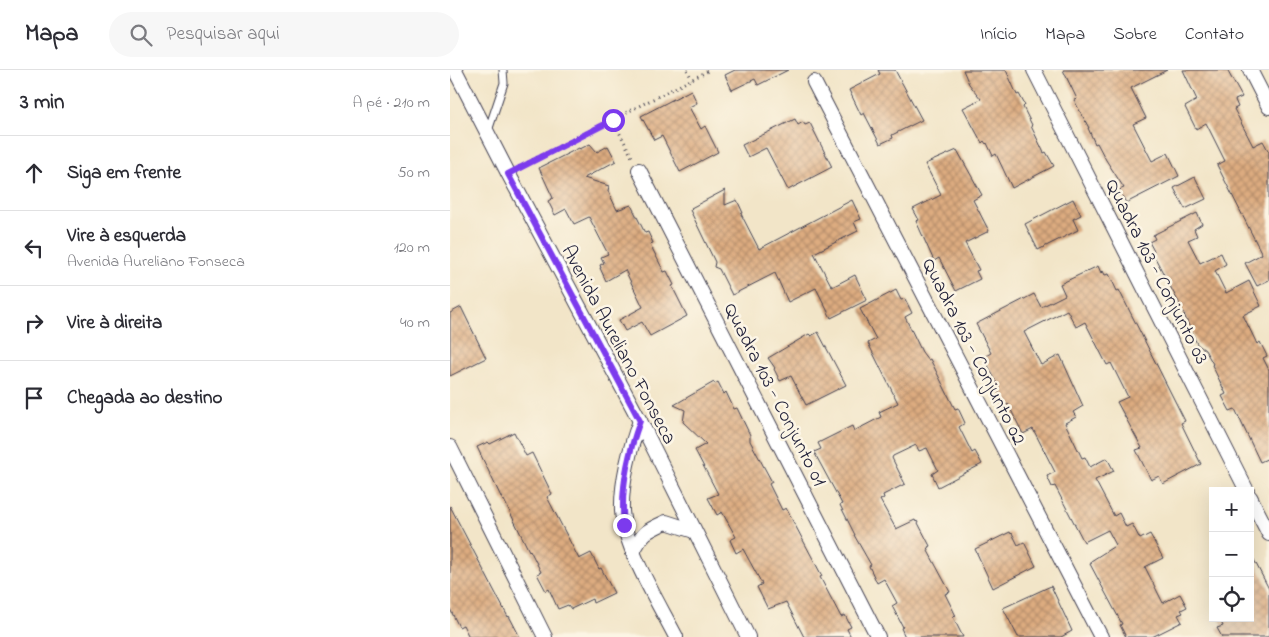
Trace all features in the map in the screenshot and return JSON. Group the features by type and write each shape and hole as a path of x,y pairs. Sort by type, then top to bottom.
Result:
{"street":[{"name":"Avenida Aureliano Fonseca","path":"455,70 508,174 640,421 748,637"},
{"name":"Quadra 103 - Conjunto 03","path":"1034,70 1245,487"},
{"path":"1250,70 1269,107"},
{"name":"Quadra 103 - Conjunto 02","path":"814,82 1101,637"},
{"name":"Quadra 103 - Conjunto 01","path":"639,170 878,637"},
{"path":"640,421 630,451 622,510 624,525 633,552 676,637"},
{"path":"450,447 545,637"},
{"path":"1254,506 1269,534"},
{"path":"633,552 641,536 650,529 666,522 694,532"}],"lane":[{"path":"488,134 504,83 503,70"}],"path":[{"path":"687,70 692,79"},
{"path":"508,174 710,70"},
{"path":"613,120 639,170"}],"building":[{"path":"735,70 788,70 758,85 755,79 732,90 725,75"},
{"path":"878,70 895,70 922,120 892,135 893,138 880,144 864,113 861,115 849,90 880,74"},
{"path":"963,70 1006,70 1017,95 1019,94 1025,105 1023,107 1044,153 1046,152 1054,166 1012,188 996,154 993,156 987,143 984,141 982,143 963,108 981,99 969,84"},
{"path":"1063,70 1167,70 1131,88 1146,118 1133,124 1152,161 1168,153 1179,176 1126,203 1119,190 1124,188 1097,143 1095,144 1074,100 1077,99"},
{"path":"1183,70 1227,70 1242,97 1235,100 1238,107 1234,109 1253,146 1263,141 1269,152 1269,280 1257,286 1245,263 1262,254 1217,165 1225,161 1206,123 1196,129 1185,107 1197,100"},
{"path":"691,90 697,103 689,107 701,129 705,126 718,152 680,172 662,136 654,140 641,116"},
{"path":"795,119 798,125 803,122 805,125 810,123 832,167 788,190 766,148 748,157 742,145"},
{"path":"590,144 597,152 608,146 616,161 584,178 609,186 608,191 617,210 631,205 645,233 648,232 653,243 650,244 664,272 667,271 674,285 672,286 687,316 650,336 642,322 625,331 619,320 643,307 625,270 606,281 600,265 604,263 601,257 608,254 589,217 574,224 566,209 555,215 548,201 553,198 539,168"},
{"path":"957,150 982,195 973,200 989,231 965,243 979,270 976,271 980,279 956,291 939,258 934,261 916,221 919,220 913,209 941,195 925,164"},
{"path":"1195,177 1206,199 1185,209 1174,188"},
{"path":"725,190 725,205 737,200 743,213 741,214 759,249 852,200 861,219 854,222 858,231 814,253 832,287 855,275 867,300 831,318 816,288 788,302 775,273 732,295 719,269 714,267 715,262 690,210"},
{"path":"1073,199 1081,215 1073,219 1078,230 1038,250 1025,224"},
{"path":"1197,213 1202,224 1194,229 1197,236 1188,240 1200,263 1221,253 1226,264 1215,271 1226,293 1249,281 1261,306 1243,315 1257,344 1260,342 1267,356 1263,358 1269,370 1269,458 1260,462 1235,409 1230,411 1222,396 1226,394 1213,364 1205,350 1197,344 1179,303 1152,252 1154,251 1149,242 1155,239 1153,235"},
{"path":"1098,266 1101,273 1103,271 1105,275 1109,274 1117,291 1119,290 1185,421 1181,423 1201,464 1163,484 1159,476 1151,480 1136,450 1142,448 1117,402 1128,397 1111,363 1107,365 1085,322 1076,327 1067,310 1024,332 1041,365 1060,355 1083,406 1073,412 1076,417 1065,423 1082,458 1085,457 1090,467 1107,458 1114,471 1095,480 1114,516 1119,513 1126,527 1132,524 1140,539 1150,534 1163,558 1145,567 1163,603 1180,594 1187,607 1181,610 1183,613 1178,615 1182,622 1152,637 1126,637 1120,625 1122,624 1090,564 1092,563 1091,561 1116,545 1108,530 1084,542 1055,486 1052,487 1047,476 1055,472 1033,429 1023,434 1008,404 1005,405 998,391 1000,390 984,357 991,353 976,324 1034,294 1041,307 1065,295 1060,284"},
{"path":"896,290 901,300 905,299 912,313 905,317 922,352 928,360 930,359 955,409 958,408 965,423 959,427 972,453 975,451 982,464 938,487 932,474 938,470 927,448 919,451 916,445 893,456 892,458 905,484 883,495 884,498 880,500 896,529 915,520 917,521 930,546 928,551 950,592 945,594 956,616 953,617 963,637 905,637 901,628 903,627 892,606 897,603 884,579 877,583 869,566 871,565 840,505 842,504 814,452 821,449 818,443 852,426 854,431 881,417 879,412 898,403 868,343 876,339 860,309"},
{"path":"461,307 486,358 450,376 450,313"},
{"path":"818,332 846,385 806,405 791,376 780,381 775,368 768,358 809,334 811,336"},
{"path":"714,382 715,384 718,382 724,394 726,392 734,409 737,408 750,435 750,441 772,482 769,484 782,510 786,508 822,576 820,577 841,617 845,615 851,627 847,629 851,637 804,637 786,602 768,609 757,587 762,584 743,549 736,553 730,540 736,537 722,512 717,515 708,498 718,494 695,450 706,444 683,422 685,410 674,405"},
{"path":"514,432 526,456 532,453 552,494 547,497 579,559 591,553 614,593 593,603 592,599 571,609 568,605 558,609 549,589 546,591 537,574 541,572 477,447 488,442 490,444"},
{"path":"450,506 520,637 469,637 463,625 459,627 450,609"},
{"path":"1010,532 1018,545 1024,542 1036,566 993,588 975,549"},
{"path":"1254,560 1269,589 1269,637 1222,637 1217,628 1223,626 1221,622 1254,622"},
{"path":"1051,586 1072,631 1061,637 1018,637 1003,608"}],"route":[{"path":"613,120 508,174 640,421 630,451 623,494 622,510 624,525"}]}
